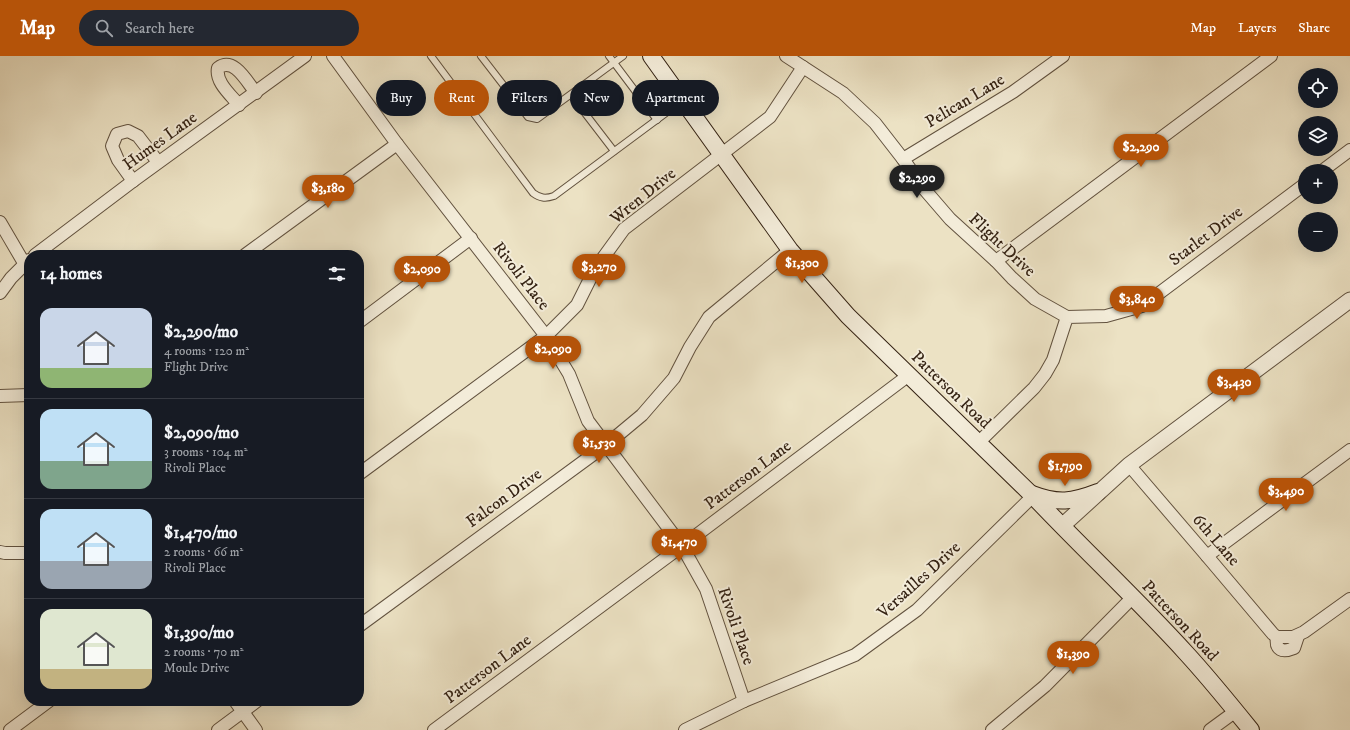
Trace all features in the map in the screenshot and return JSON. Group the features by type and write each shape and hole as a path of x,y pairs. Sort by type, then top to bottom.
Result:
{"main road":[{"name":"Patterson Road","path":"651,56 668,80"},
{"name":"Patterson Road","path":"695,116 790,250 848,316 1032,495 1133,597 1186,653 1251,730"},
{"path":"1032,495 1046,500 1066,502 1098,492"}],"street":[{"name":"Humes Lane","path":"42,250 158,162 239,106 306,56"},
{"name":"Rivoli Place","path":"333,56 397,144 546,336 569,374 588,421 682,546 706,589 744,701"},
{"name":"Flight Drive","path":"786,56 843,93 876,123 925,190 950,219 1035,299 1068,317"},
{"name":"Pelican Lane","path":"903,159 1013,92 1063,56"},
{"path":"996,261 1271,56"},
{"path":"239,106 219,80 216,73 218,68 225,64 236,68 256,93"},
{"name":"Wren Drive","path":"364,470 546,336 577,305 596,269 624,229 770,117 803,67"},
{"path":"133,181 118,160 112,146 117,134 128,131 138,136 158,162"},
{"path":"252,250 397,144"},
{"path":"1331,164 1350,150"},
{"name":"Starlet Drive","path":"1068,317 1106,316 1142,306 1298,189"},
{"path":"0,222 24,258"},
{"path":"364,318 471,238"},
{"name":"Falcon Drive","path":"364,622 606,445 642,415 674,378 690,347 709,317 790,250"},
{"path":"0,292 24,265"},
{"path":"1062,526 1129,465 1350,300"},
{"path":"978,443 1034,388 1045,374 1053,360 1068,317"},
{"name":"Patterson Lane","path":"434,730 909,375"},
{"path":"0,396 24,395"},
{"path":"1207,556 1350,450"},
{"name":"6th Lane","path":"1129,465 1277,637 1298,636 1350,599"},
{"name":"Versailles Drive","path":"684,730 744,701 855,656 917,610 1032,495"},
{"path":"0,552 24,553"},
{"path":"992,730 1045,686 1133,597"},
{"path":"10,730 42,706"},
{"path":"239,706 256,730"},
{"path":"218,730 250,706"},
{"path":"1210,730 1236,711"}],"lane":[{"path":"431,56 533,193 537,196 547,198 554,196 662,116"},
{"path":"481,56 528,118 537,119 570,96"},
{"path":"609,56 657,120"},
{"path":"591,80 623,56"},
{"path":"588,116 614,151"}]}
